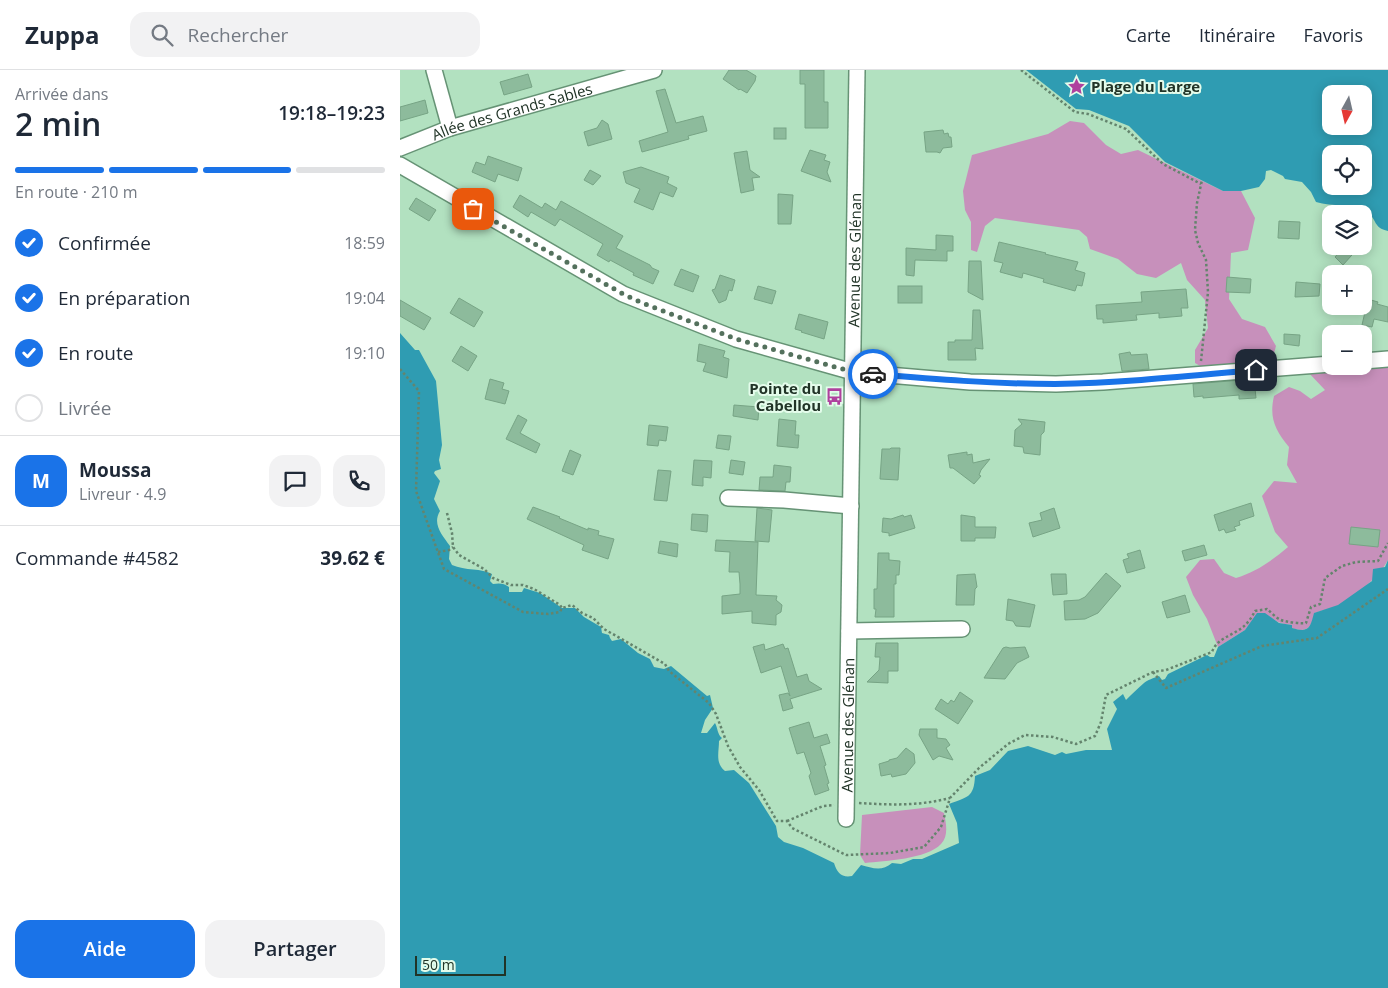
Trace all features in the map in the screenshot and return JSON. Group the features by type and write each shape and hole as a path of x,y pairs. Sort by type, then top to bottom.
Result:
{"street":[{"path":"434,70 450,128"},
{"name":"Allée des Grands Sables","path":"400,148 450,128 654,70"},
{"name":"Avenue des Glénan","path":"846,819 857,70"},
{"path":"400,165 623,294 736,339 853,372 970,382 1056,384 1322,365"},
{"path":"1372,360 1388,359"},
{"path":"728,498 784,500 851,506"},
{"path":"849,631 962,629"}],"path":[{"path":"1020,70 1075,112 1088,114 1126,129 1163,164 1202,182 1195,216 1195,230 1198,243 1206,260 1208,292 1199,375"},
{"path":"400,370 419,391 416,491 444,569 523,612 548,614 560,612 562,608 572,605 582,613 593,618 604,629 666,664 669,671 709,703 716,714 728,746 740,767 759,790 777,821 786,822 822,806 846,803 890,805 933,802 950,798"},
{"path":"447,513 453,547 459,555 484,569 493,578 511,585 523,585 534,589 562,608"},
{"path":"786,822 792,828 846,855 890,853 924,846 941,827 950,798 979,768 1008,744 1025,736 1053,737 1076,744 1095,736 1101,722 1106,695 1153,672 1166,670 1212,652 1220,641 1244,627 1255,611 1267,610 1281,620 1293,621 1298,624 1306,623 1311,607 1320,604 1325,578 1342,566 1356,562 1378,561 1388,543"},
{"path":"438,552 449,550 453,547"},
{"path":"1153,672 1166,688 1262,646 1317,638 1388,589"}],"shaded area":[{"path":"1070,121 1084,123 1106,145 1121,154 1138,150 1223,191 1241,191 1255,218 1248,250 1231,253 1229,299 1242,319 1265,327 1276,346 1271,364 1207,370 1195,363 1195,350 1208,328 1205,300 1187,280 1181,263 1156,278 1137,274 1118,259 1090,249 1087,237 1079,230 995,218 985,226 977,252 971,250 971,222 965,210 963,191 972,155 1048,134"},
{"path":"1388,363 1388,560 1373,579 1351,598 1338,606 1315,613 1308,628 1302,630 1291,628 1292,625 1280,623 1258,613 1245,630 1218,647 1207,619 1193,595 1186,577 1200,560 1214,559 1224,573 1236,578 1264,565 1288,547 1275,532 1262,496 1274,481 1297,483 1287,465 1289,447 1274,423 1272,411 1274,396 1289,387 1300,391 1311,399 1325,390 1307,371 1322,370 1322,375 1372,375 1372,365"},
{"path":"932,807 944,813 946,833 941,844 935,849 916,856 865,863 860,855 862,815"}],"water":[{"path":"1026,70 1388,70 1388,231 1377,226 1372,217 1372,205 1339,205 1316,202 1311,192 1302,182 1285,179 1271,170 1266,171 1265,179 1259,187 1241,191 1223,191 1165,162 1129,126 1089,110 1076,109"},
{"path":"400,333 415,350 419,350 436,381 442,445 439,460 441,469 434,473 440,481 434,499 440,511 437,520 441,534 450,546 449,559 452,565 488,572 492,574 490,581 493,584 509,587 509,592 522,592 524,588 540,593 562,608 575,608 584,617 601,627 602,633 609,635 612,641 621,639 638,653 650,659 654,667 664,669 671,666 707,696 710,695 713,708 705,720 701,733 707,733 715,723 722,738 719,741 718,753 722,768 725,771 734,770 749,783 776,826 778,837 784,842 803,848 834,863 838,872 845,876 852,876 861,865 884,868 892,863 901,864 913,859 922,859 959,843 957,823 949,804 968,796 973,789 975,776 990,770 1008,751 1028,746 1055,755 1062,752 1066,754 1086,750 1112,750 1107,729 1117,709 1113,702 1123,694 1126,700 1149,680 1159,676 1162,680 1165,679 1168,674 1207,655 1214,657 1218,647 1245,630 1257,613 1265,613 1279,623 1292,625 1292,628 1302,630 1308,628 1314,613 1338,605 1372,581 1373,569 1385,567 1388,560 1388,988 400,988"}],"building":[{"path":"729,70 746,70 756,76 747,93 723,79"},
{"path":"800,70 824,70 824,102 828,102 828,128 805,128 805,84 800,84"},
{"path":"528,74 532,87 504,95 500,82"},
{"path":"665,89 676,123 703,116 707,131 688,136 689,139 642,152 639,141 668,132 656,91"},
{"path":"425,100 428,113 400,121 400,107"},
{"path":"602,120 608,124 612,139 588,146 584,132 597,128"},
{"path":"774,128 786,128 786,139 774,139"},
{"path":"943,130 944,134 948,133 949,137 951,137 952,147 943,148 940,153 926,152 924,132"},
{"path":"810,150 826,155 824,160 830,162 827,172 831,182 801,171"},
{"path":"747,151 750,170 760,177 752,178 754,190 741,193 734,153"},
{"path":"488,156 522,168 518,181 498,174 495,182 472,172 476,162 485,165"},
{"path":"641,167 669,177 667,183 677,188 673,197 660,192 653,210 634,202 640,189 626,183 623,172"},
{"path":"590,170 601,176 593,185 584,180"},
{"path":"778,194 793,195 791,224 778,224"},
{"path":"520,195 542,208 545,203 556,210 561,201 623,236 616,248 659,271 653,284 633,275 634,273 610,260 609,262 597,255 603,244 560,219 555,226 531,212 528,217 513,207"},
{"path":"416,198 436,210 429,221 409,209"},
{"path":"1279,221 1300,222 1299,239 1278,238"},
{"path":"936,235 953,236 953,251 947,251 947,261 915,260 914,276 906,275 906,248 936,250"},
{"path":"999,242 1078,262 1075,270 1085,273 1082,286 1077,285 1075,291 1043,282 1044,279 1023,273 1022,278 1000,272 1003,263 994,261"},
{"path":"1337,255 1352,255 1343,265 1335,257"},
{"path":"969,261 981,261 983,300 968,292"},
{"path":"681,269 699,276 693,292 674,285"},
{"path":"720,275 735,280 732,291 729,290 726,300 719,303 712,290 715,289"},
{"path":"1227,277 1251,279 1250,293 1226,292"},
{"path":"1296,282 1320,284 1319,296 1295,297"},
{"path":"758,286 776,291 772,304 754,299"},
{"path":"898,286 922,286 922,303 898,303"},
{"path":"1186,289 1188,308 1181,308 1182,316 1159,318 1159,313 1136,315 1137,320 1103,323 1103,319 1097,319 1096,305 1142,302 1141,292"},
{"path":"459,298 483,312 474,327 450,313"},
{"path":"400,300 431,318 424,330 400,316"},
{"path":"1372,300 1388,307 1388,322 1374,319 1372,327 1372,325 1362,325 1364,315 1372,315"},
{"path":"973,310 980,310 983,349 975,348 976,360 948,360 948,342 972,340"},
{"path":"799,314 828,322 824,339 795,329"},
{"path":"1284,334 1300,335 1299,346 1284,344"},
{"path":"699,344 725,351 723,357 729,359 727,378 703,371 706,363 697,361"},
{"path":"461,346 477,356 468,371 452,361"},
{"path":"1130,352 1131,355 1147,354 1149,369 1122,371 1119,354"},
{"path":"490,379 504,383 502,389 509,391 505,404 485,399"},
{"path":"1254,379 1256,398 1239,399 1239,395 1194,397 1193,384"},
{"path":"734,405 759,407 758,420 733,416"},
{"path":"518,415 527,420 520,433 540,444 536,453 506,439"},
{"path":"779,419 796,421 795,435 799,435 798,448 777,446"},
{"path":"1018,419 1045,422 1044,432 1041,435 1040,455 1024,453 1023,447 1014,446 1015,430 1022,424"},
{"path":"649,425 668,427 666,441 659,440 658,446 647,445"},
{"path":"718,435 731,436 729,450 716,448"},
{"path":"900,448 898,480 880,479 882,449"},
{"path":"570,450 581,455 573,475 562,471"},
{"path":"967,452 967,455 972,454 973,463 990,459 981,470 979,475 981,476 974,484 953,468 950,468 948,455"},
{"path":"694,460 712,461 711,478 703,477 703,486 692,485"},
{"path":"731,460 745,462 743,475 729,473"},
{"path":"774,465 791,467 790,482 786,482 785,491 759,490 760,477 773,477"},
{"path":"658,470 671,471 667,501 654,500"},
{"path":"1251,503 1254,516 1239,521 1240,525 1234,527 1236,530 1226,533 1224,529 1219,531 1214,515"},
{"path":"533,507 588,530 588,528 599,531 598,535 614,539 608,559 582,550 584,545 527,519"},
{"path":"757,508 772,510 769,542 755,541"},
{"path":"1054,508 1060,528 1033,537 1029,523 1042,520 1040,513"},
{"path":"692,514 708,515 707,532 691,530"},
{"path":"903,515 904,517 911,515 915,528 889,536 889,533 882,532 883,518 891,519"},
{"path":"961,515 975,517 975,527 996,527 995,538 975,538 975,541 961,541"},
{"path":"1351,527 1380,530 1378,547 1349,544"},
{"path":"716,540 758,542 756,595 777,596 776,600 782,605 781,612 776,615 776,625 752,623 752,611 722,614 722,596 740,594 740,584 739,572 729,572 730,552 715,551"},
{"path":"660,541 678,544 677,557 658,553"},
{"path":"1204,545 1207,555 1185,561 1182,551"},
{"path":"1140,550 1145,568 1127,573 1123,560 1129,558 1127,554"},
{"path":"878,553 889,553 889,560 900,561 899,575 896,575 896,584 894,584 894,617 875,617 874,589 877,589"},
{"path":"1106,573 1121,586 1098,613 1085,619 1065,620 1064,601 1079,600 1085,597"},
{"path":"975,574 977,587 975,589 974,605 956,605 957,575"},
{"path":"1051,574 1066,574 1067,594 1053,595"},
{"path":"1185,595 1190,612 1167,618 1162,602"},
{"path":"1008,599 1035,605 1030,627 1016,626 1013,621 1006,620"},
{"path":"876,643 898,643 898,671 888,671 888,683 867,682 879,670 880,657 875,657"},
{"path":"764,644 765,650 783,644 785,649 788,648 797,677 807,674 809,681 822,689 790,699 793,708 783,711 779,695 788,693 790,696 781,666 761,673 753,647"},
{"path":"1025,647 1029,657 1017,663 1005,679 984,678 1003,648"},
{"path":"960,692 973,701 958,724 935,709 941,699 948,704 951,700 954,702"},
{"path":"809,722 814,738 827,734 830,743 820,746 826,765 824,766 829,790 815,795 809,776 811,773 804,752 797,754 789,728"},
{"path":"920,729 937,729 937,738 946,739 950,745 946,748 953,760 939,756 933,760 919,735"},
{"path":"906,748 914,754 915,763 906,774 892,777 891,774 881,776 879,764 897,758"}],"way so far":[{"path":"473,209 623,294 657,309 736,339 853,372 873,374"}],"place":[{"name":"Plage du Large","path":"1077,86"},
{"name":"Pointe du Cabellou","path":"835,397"}],"route":[{"path":"873,374 970,382 1056,384 1256,370"}]}
